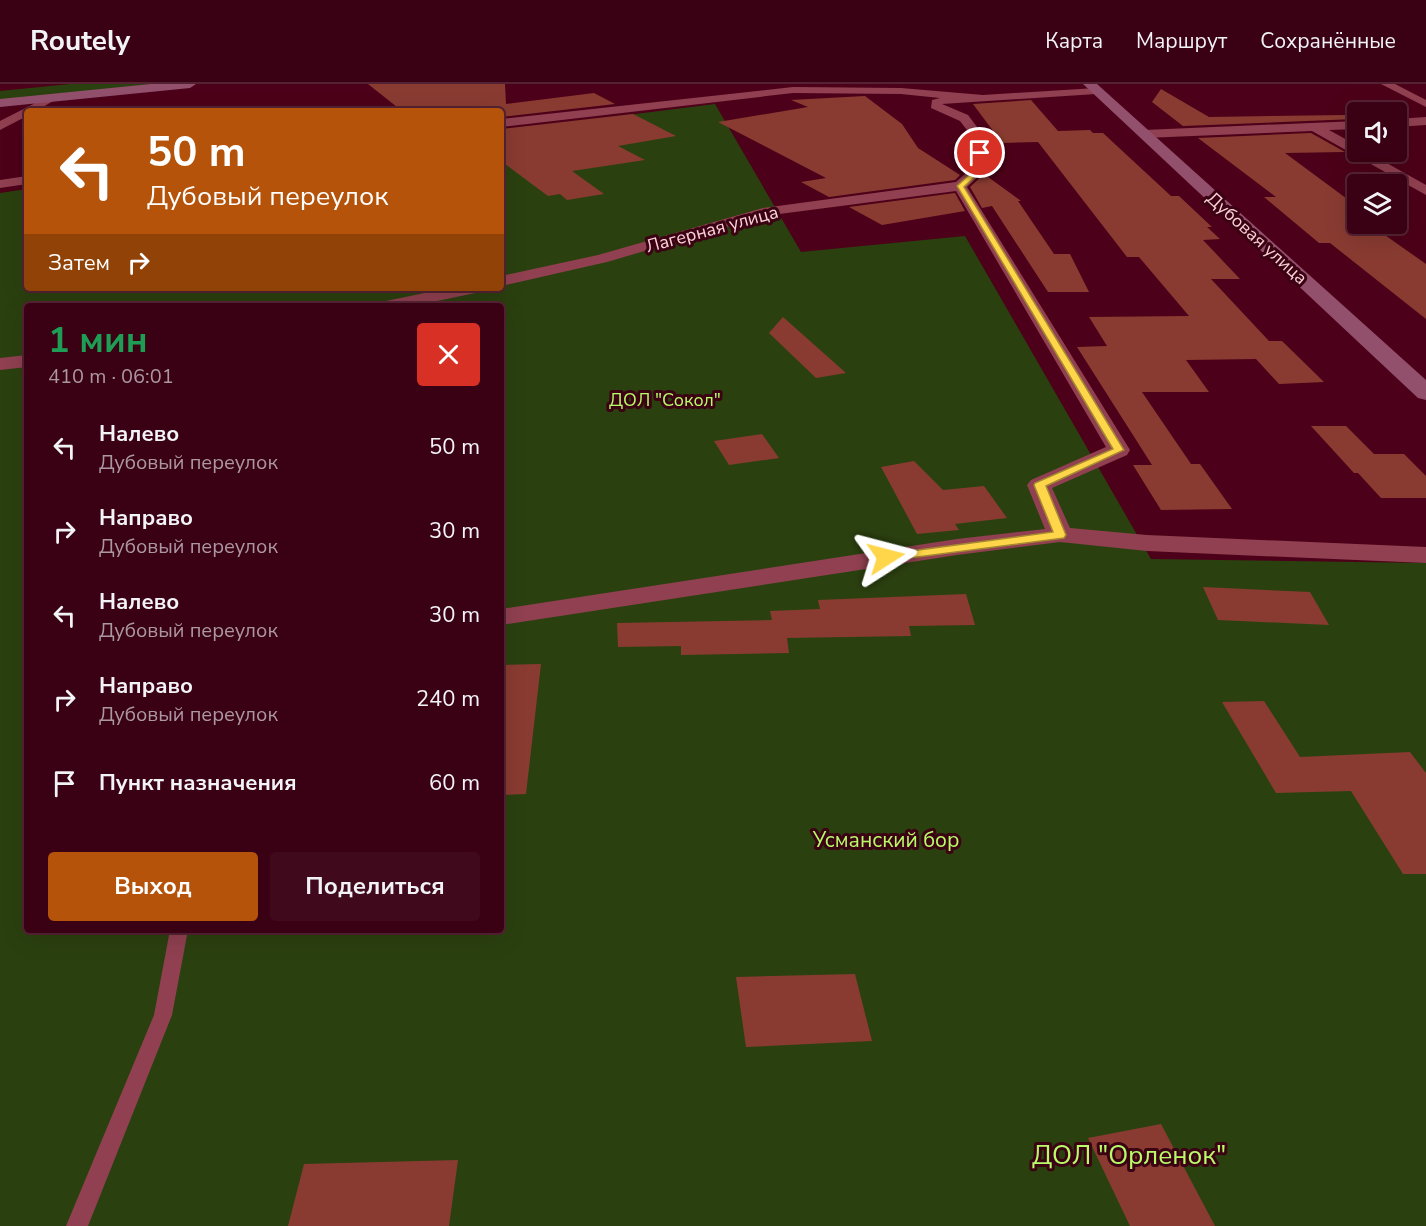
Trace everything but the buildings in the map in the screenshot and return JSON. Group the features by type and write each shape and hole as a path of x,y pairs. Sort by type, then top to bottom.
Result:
{"street":[{"path":"0,103 190,84"},
{"path":"1386,84 1426,104"},
{"path":"1060,535 1039,485 1119,450 960,186 981,167 979,138 964,118 937,108 936,102 1092,87"},
{"name":"Дубовая улица","path":"1092,87 1426,393"},
{"path":"504,123 793,90 901,91 982,98"},
{"path":"33,108 51,98"},
{"path":"0,126 24,113"},
{"path":"1407,122 1426,121"},
{"path":"1143,134 1347,126"},
{"path":"1315,127 1426,191"},
{"path":"0,184 24,180"},
{"name":"Лагерная улица","path":"504,279 601,259 763,212 960,186"},
{"path":"402,303 460,291"},
{"path":"0,364 24,361"},
{"path":"504,617 945,549 1060,535 1146,543 1426,555"}],"lane":[{"path":"77,1226 163,1015 177,933"}],"green space":[{"path":"70,84 174,84 0,101 0,91"},
{"name":"Усманский бор","path":"715,104 801,252 965,236 1151,559 1426,563 1426,1226 0,1226 0,193 24,189 24,291 504,291 504,131"}],"route":[{"path":"886,557 1060,535 1039,485 1119,450 960,186 981,167 980,153"}],"park label":[{"name":"ДОЛ \"Сокол\"","path":"665,400"},
{"name":"ДОЛ \"Орленок\"","path":"1129,1155"}]}
